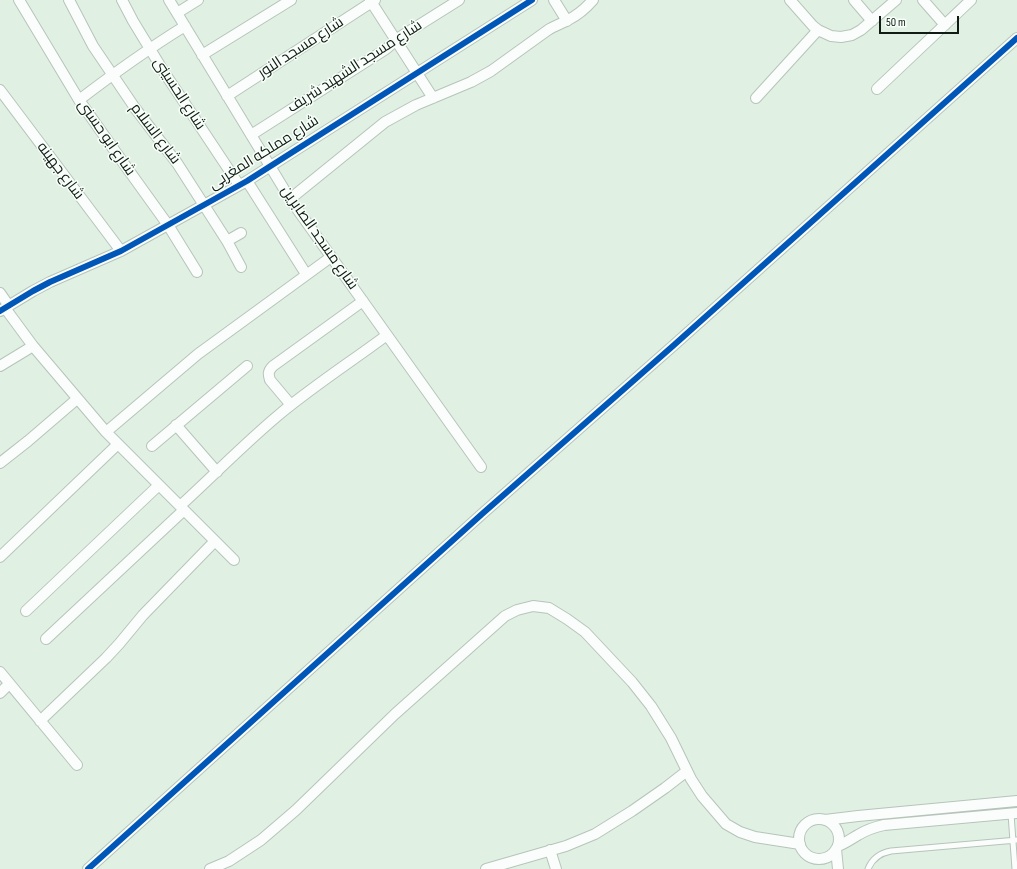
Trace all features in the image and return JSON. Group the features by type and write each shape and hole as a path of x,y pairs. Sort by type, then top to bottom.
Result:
{"street":[{"name":"شارع السلام","path":"70,0 93,46 135,108 177,163 227,241 241,267"},
{"name":"شارع الحسينى","path":"122,0 149,48 181,98 243,183 306,274"},
{"name":"شارع مسجد الصابرين","path":"169,0 290,199 481,467"},
{"path":"177,13 198,0"},
{"path":"202,55 291,0"},
{"name":"شارع مسجد الشهيد شريف","path":"251,135 386,49 404,35 459,0"},
{"name":"شارع مملكه المغربى","path":"5,309 50,282 121,251 243,183 532,0"},
{"path":"554,0 567,21"},
{"path":"290,199 385,122 411,108 471,82 491,71 557,24 576,16 593,0"},
{"path":"790,0 818,30 831,36 841,37 852,35 861,30 896,0"},
{"path":"854,0 872,21"},
{"path":"923,0 945,25"},
{"path":"877,89 972,0"},
{"path":"372,1 433,98"},
{"name":"شارع مسجد النور","path":"227,96 372,1"},
{"name":"شارع ابو حسنى","path":"24,2 79,100 168,225 197,272"},
{"path":"79,100 149,48 185,26"},
{"path":"756,98 818,30"},
{"path":"88,869 482,514 674,345 1017,38"},
{"name":"شارع جهينه","path":"0,90 121,251"},
{"path":"227,241 241,233"},
{"path":"106,432 198,354 331,257"},
{"path":"0,294 5,309 33,346 106,432 234,560"},
{"path":"291,405 270,380 269,370 363,301"},
{"path":"46,640 255,435 291,405 387,335"},
{"path":"0,366 33,346"},
{"path":"152,446 246,366"},
{"path":"0,463 77,399"},
{"path":"176,425 217,472"},
{"path":"0,557 118,444"},
{"path":"26,611 159,485"},
{"path":"40,721 106,658 156,602 215,541"},
{"path":"210,869 229,861 261,840 296,810 395,714 505,616 517,610 533,606 550,608 568,619 586,632 619,668 651,706 671,738 691,779 702,796 726,824 740,832 755,837 800,844"},
{"path":"0,672 77,765"},
{"path":"0,693 9,684"},
{"path":"486,869 566,846 595,834 632,811 687,771"},
{"path":"825,820 1017,801"},
{"path":"837,848 858,834 884,825 1014,813"},
{"path":"813,820 825,820 830,822 837,830 839,841 833,854 822,859 816,859 805,854 802,849 799,838 800,832 803,827 813,820"},
{"path":"837,848 838,869"},
{"path":"550,850 556,869"},
{"path":"810,857 817,869"}],"lane":[{"path":"1014,813 1015,869"},
{"path":"868,869 876,857 880,854 891,851 1015,840"}],"cycle path":[{"path":"0,311 50,282 121,251 247,181 532,0"},
{"path":"88,869 482,514 674,345 1017,38"}]}
